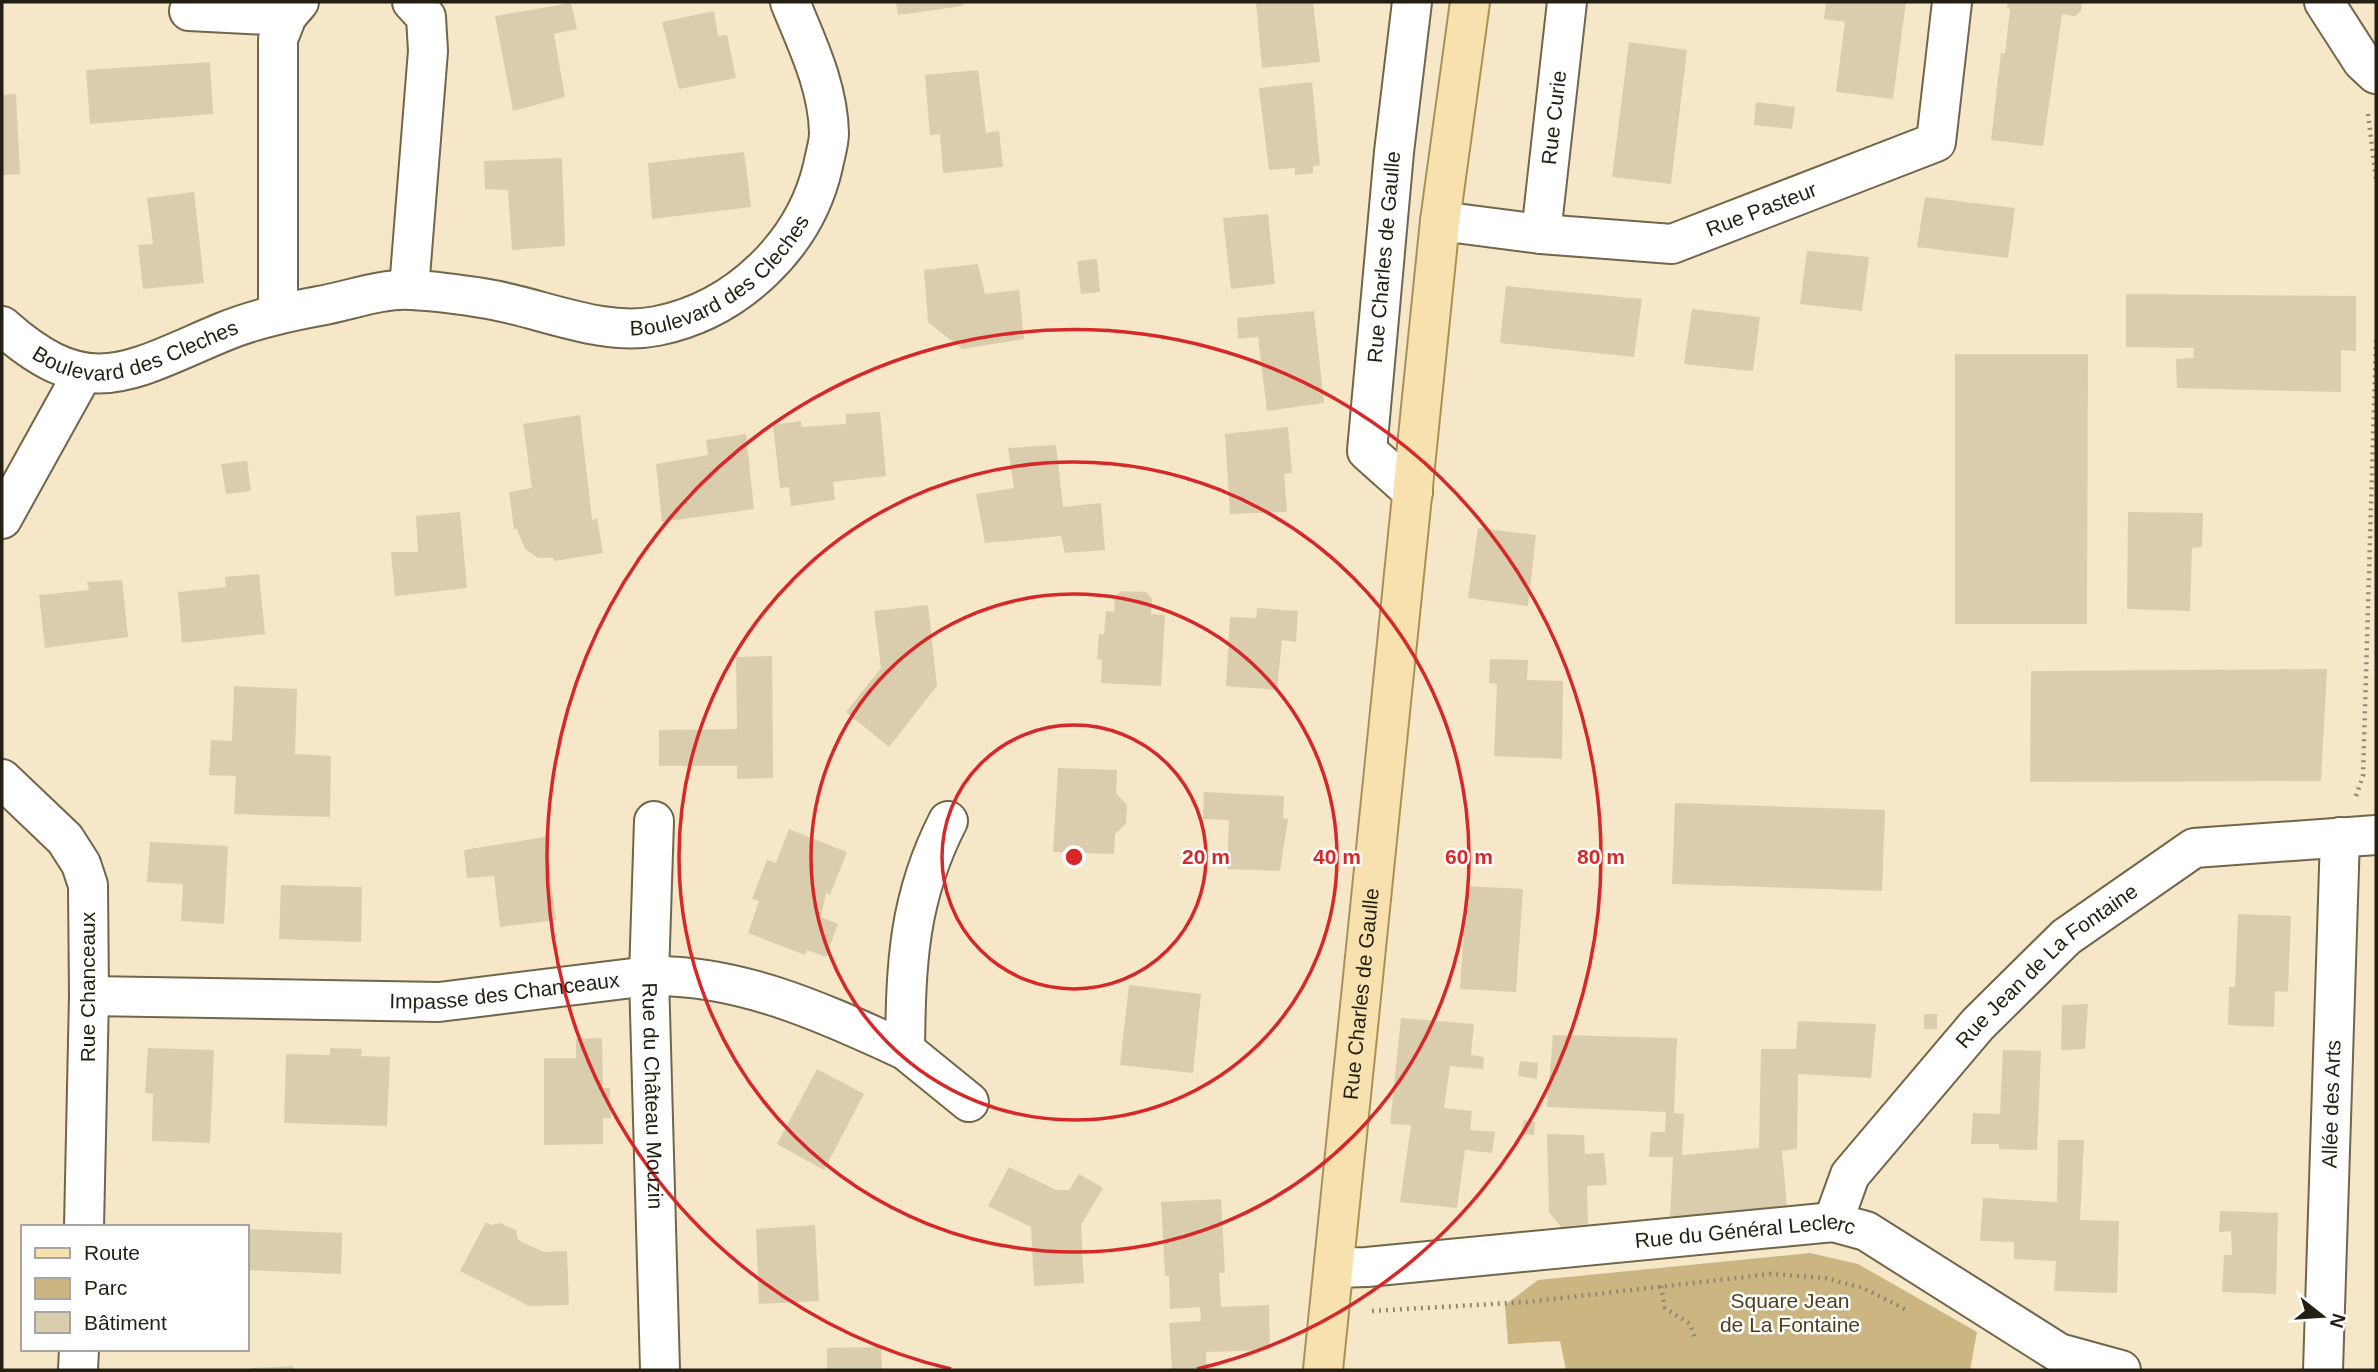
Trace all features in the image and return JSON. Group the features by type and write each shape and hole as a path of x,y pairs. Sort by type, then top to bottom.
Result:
{"main road":[{"name":"Rue Charles de Gaulle","path":"1323,1370 1350,1267 1413,492 1440,221 1471,2"}],"street":[{"path":"409,289 428,51 426,17 412,2"},
{"name":"Boulevard des Cleches","path":"2,326 48,360 83,373 105,375 164,359 225,331 278,313 409,289 489,299 612,326 656,326 702,311 742,289 780,253 803,217 819,183 829,137 827,103 814,61 790,2"},
{"name":"Rue Charles de Gaulle","path":"1412,2 1394,152 1367,451 1413,492"},
{"name":"Rue Curie","path":"1541,234 1567,2"},
{"name":"Rue Pasteur","path":"1440,221 1541,234 1672,244 1936,142 1952,2"},
{"path":"2325,2 2369,68"},
{"path":"189,11 293,9 278,39 276,68 278,313"},
{"path":"2,519 83,373"},
{"name":"Rue Chanceaux","path":"2,779 40,812 65,839 81,864 88,885 90,918 84,1225"},
{"name":"Rue du Château Mouzin","path":"654,821 649,975 660,1370"},
{"path":"905,1050 906,988 916,898 930,855 948,821"},
{"name":"Rue Jean de La Fontaine","path":"1833,1223 1850,1175 1978,1024 2066,937 2194,849 2358,836"},
{"name":"Allée des Arts","path":"2323,1370 2358,836"},
{"name":"Impasse des Chanceaux","path":"89,996 439,1002 649,975 682,975 732,982 839,1020 905,1050 969,1102"},
{"name":"Rue du Général Leclerc","path":"1350,1267 1833,1223 1866,1231 2056,1362 2121,1370"},
{"path":"78,1370 79,1351"}],"path":[{"path":"2369,68 2376,179"},
{"path":"2358,836 2363,776 2376,340"},
{"path":"1350,1267 1368,1311 1378,1312 1527,1302 1771,1274 1825,1278 1863,1288 1914,1314"},
{"path":"1661,1286 1665,1308 1690,1324 1696,1341"}],"green space":[{"name":"Square Jean de La Fontaine","path":"1810,1253 1858,1264 1977,1332 1970,1370 1566,1370 1560,1341 1508,1344 1505,1305 1538,1280"}],"building":[{"path":"896,2 963,2 963,6 898,15"},
{"path":"1256,2 1313,2 1320,62 1262,68"},
{"path":"1826,2 1906,2 1893,99 1836,92 1845,22 1824,19"},
{"path":"2008,2 2082,2 2081,11 2075,16 2062,14 2043,146 1991,140 2001,53 2005,54 2010,9 2007,8"},
{"path":"571,3 577,29 554,34 565,97 513,111 495,16"},
{"path":"714,11 718,36 727,35 736,78 679,89 662,22"},
{"path":"1629,42 1687,50 1671,184 1612,177"},
{"path":"210,62 213,114 90,124 86,70"},
{"path":"978,70 986,133 999,131 1003,167 943,173 940,134 930,135 925,75"},
{"path":"1312,82 1320,165 1313,166 1313,173 1295,175 1295,168 1269,170 1259,88"},
{"path":"16,94 20,174 2,175 2,95"},
{"path":"1756,102 1795,107 1792,129 1754,125"},
{"path":"744,152 751,207 652,219 648,163"},
{"path":"562,158 565,246 512,250 508,190 485,189 484,161"},
{"path":"194,192 204,283 143,289 138,245 153,244 147,198"},
{"path":"1925,197 2015,208 2008,258 1917,247"},
{"path":"1268,214 1275,284 1231,289 1223,218"},
{"path":"1807,251 1869,257 1862,311 1800,304"},
{"path":"1097,259 1100,292 1081,294 1077,261"},
{"path":"978,264 985,294 1019,290 1024,339 962,349 928,322 924,270"},
{"path":"1506,286 1642,299 1634,357 1500,343"},
{"path":"2126,294 2356,296 2356,351 2341,350 2341,392 2177,388 2176,359 2193,358 2194,348 2126,347"},
{"path":"1692,309 1760,317 1753,371 1684,364"},
{"path":"1314,311 1324,403 1267,411 1258,337 1238,339 1237,318"},
{"path":"1955,354 2088,354 2087,624 1955,624"},
{"path":"880,412 886,476 833,482 835,500 791,506 789,487 780,488 773,425 801,421 802,427 846,424 846,414"},
{"path":"580,415 592,520 597,518 603,553 555,561 553,558 538,558 525,549 517,529 514,529 509,492 532,488 523,424"},
{"path":"1288,427 1292,473 1284,474 1287,512 1230,514 1225,434"},
{"path":"746,434 754,509 662,522 656,464 708,455 706,440"},
{"path":"1056,445 1063,507 1101,503 1105,550 1065,553 1061,536 985,543 976,494 1014,488 1008,448"},
{"path":"247,461 251,491 226,494 221,464"},
{"path":"460,512 467,588 395,596 391,552 418,552 416,516"},
{"path":"2128,512 2203,513 2202,547 2192,548 2190,611 2127,609"},
{"path":"1478,528 1536,535 1528,606 1468,598"},
{"path":"259,574 265,634 182,643 178,592 226,587 225,577"},
{"path":"122,580 128,637 45,648 39,595 89,590 87,582"},
{"path":"1122,591 1146,592 1152,599 1151,614 1165,615 1161,686 1101,683 1102,660 1097,659 1099,634 1104,634 1106,611 1114,612 1115,596"},
{"path":"928,605 937,686 889,747 846,712 881,668 874,611"},
{"path":"1257,608 1298,611 1296,642 1282,640 1277,690 1226,686 1230,617 1256,618"},
{"path":"772,656 773,778 737,779 737,766 659,766 659,730 737,729 736,657"},
{"path":"1490,659 1528,660 1527,680 1563,681 1562,759 1494,756 1497,684 1489,683"},
{"path":"2327,669 2321,781 2030,782 2031,671"},
{"path":"234,686 297,689 295,754 331,756 330,817 234,814 236,776 209,775 211,740 232,741"},
{"path":"1058,768 1117,770 1116,793 1127,805 1126,824 1115,834 1114,854 1053,852"},
{"path":"1204,792 1284,796 1283,818 1288,819 1280,871 1227,869 1229,820 1203,819"},
{"path":"1675,803 1885,810 1882,891 1672,884"},
{"path":"789,829 847,852 830,895 826,893 821,917 838,924 826,957 807,950 805,955 748,933 759,901 752,899 767,860 776,863"},
{"path":"545,837 556,920 500,927 494,876 467,878 464,850"},
{"path":"150,842 228,846 224,924 181,921 183,884 147,882"},
{"path":"281,885 362,887 361,942 279,939"},
{"path":"1467,886 1523,889 1516,992 1460,989"},
{"path":"2238,914 2291,916 2288,992 2275,991 2274,1027 2228,1025 2229,987 2235,987"},
{"path":"1129,985 1201,994 1193,1073 1120,1065"},
{"path":"2088,1004 2085,1049 2061,1050 2062,1005"},
{"path":"1924,1014 1937,1014 1937,1029 1924,1029"},
{"path":"1401,1018 1474,1024 1471,1055 1484,1057 1483,1069 1450,1066 1444,1108 1472,1111 1470,1130 1495,1132 1492,1153 1465,1150 1457,1208 1400,1202 1411,1125 1390,1124"},
{"path":"1798,1021 1876,1024 1871,1078 1798,1074 1797,1149 1782,1151 1787,1207 1670,1218 1673,1157 1649,1157 1651,1132 1665,1132 1666,1112 1547,1107 1553,1035 1677,1038 1674,1113 1684,1114 1682,1155 1759,1148 1761,1049 1796,1049"},
{"path":"602,1038 603,1088 610,1088 611,1118 603,1118 603,1144 544,1145 544,1058 576,1058 576,1039"},
{"path":"148,1048 214,1050 210,1143 152,1141 153,1094 145,1093"},
{"path":"330,1048 362,1049 361,1056 390,1057 387,1126 284,1123 286,1054 330,1055"},
{"path":"2003,1050 2041,1051 2037,1150 1999,1149 1999,1144 1971,1144 1973,1113 2000,1114"},
{"path":"1520,1061 1538,1063 1537,1079 1518,1076"},
{"path":"817,1069 864,1094 824,1170 777,1144"},
{"path":"1524,1120 1535,1122 1534,1135 1521,1134"},
{"path":"1547,1134 1584,1135 1585,1154 1604,1153 1607,1185 1587,1186 1588,1224 1561,1227 1549,1212"},
{"path":"2058,1140 2084,1140 2080,1220 2119,1221 2117,1293 2054,1291 2056,1261 2014,1259 2014,1242 1980,1241 1983,1198 2057,1202"},
{"path":"1009,1167 1056,1190 1069,1190 1079,1174 1103,1188 1081,1225 1084,1283 1034,1286 1031,1227 988,1206"},
{"path":"1221,1199 1225,1273 1219,1273 1221,1307 1269,1305 1270,1350 1206,1352 1207,1370 1172,1370 1169,1323 1201,1321 1200,1307 1170,1309 1169,1276 1165,1276 1161,1202"},
{"path":"2220,1211 2278,1213 2276,1294 2222,1292 2224,1255 2232,1255 2231,1231 2219,1232"},
{"path":"486,1222 491,1225 500,1223 516,1230 518,1240 544,1252 567,1251 569,1305 529,1306 460,1271"},
{"path":"815,1225 819,1301 759,1304 756,1229"},
{"path":"248,1229 342,1233 341,1274 248,1270"},
{"path":"881,1347 882,1370 827,1370 827,1348"},
{"path":"293,1366 294,1370 252,1370 252,1368"}]}
